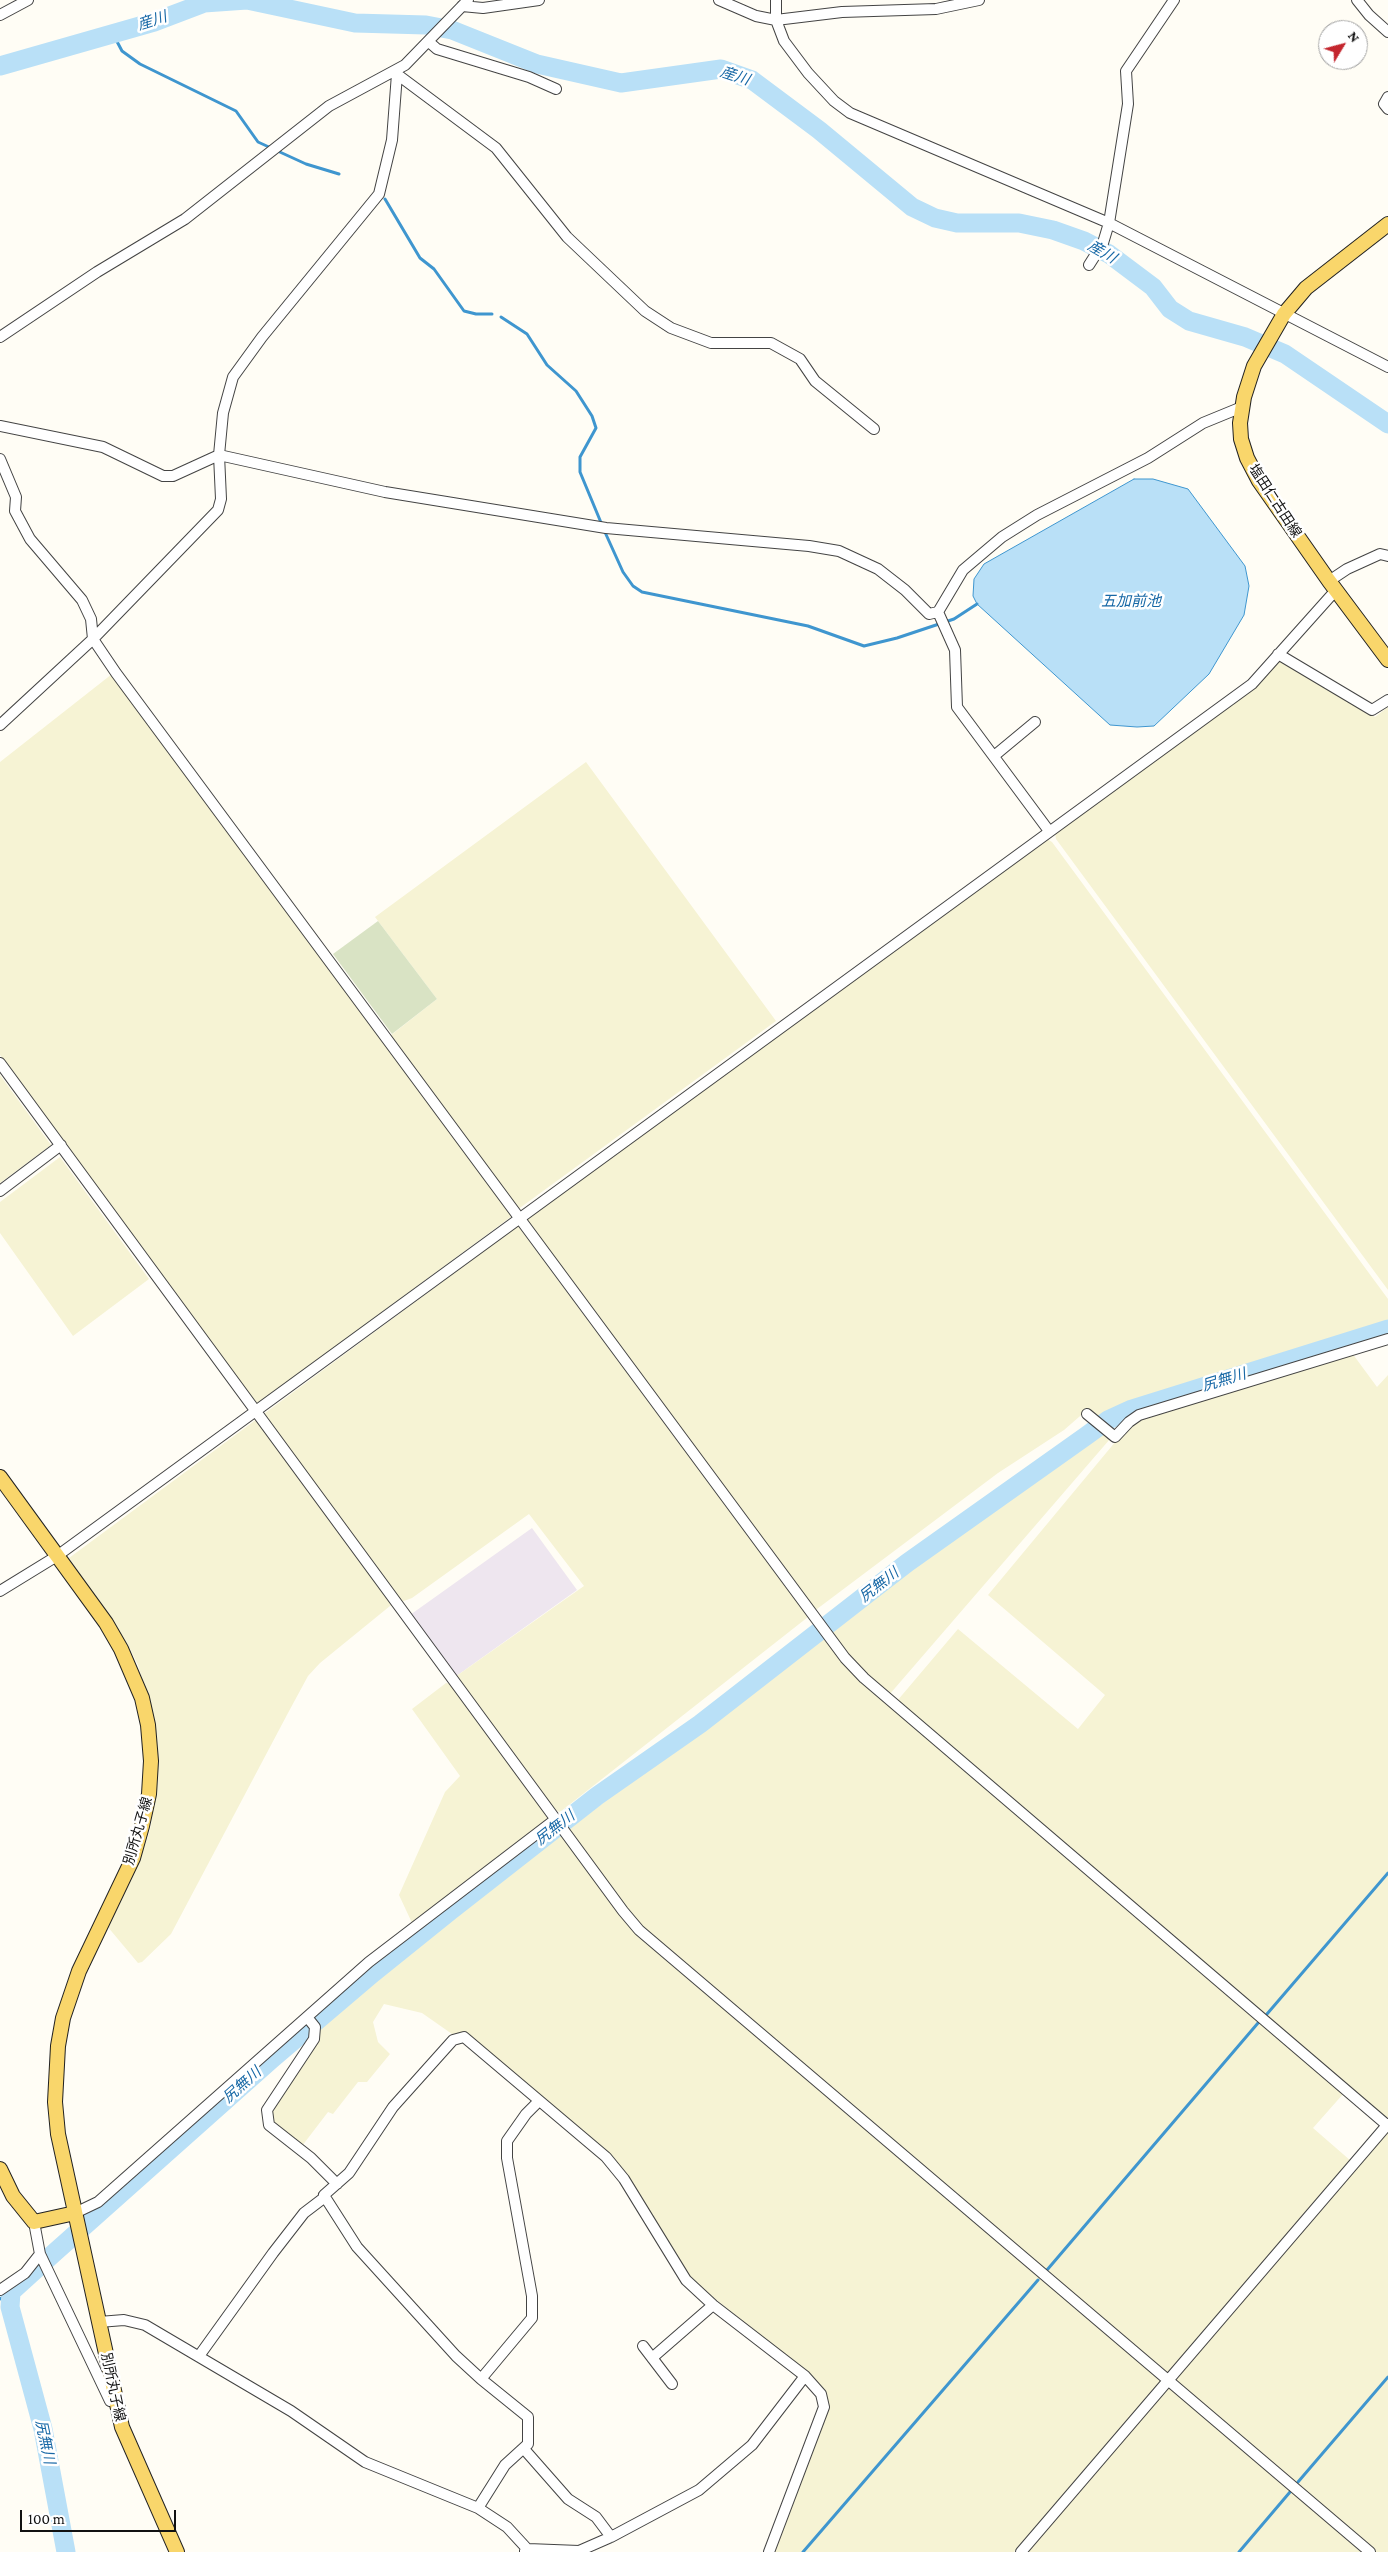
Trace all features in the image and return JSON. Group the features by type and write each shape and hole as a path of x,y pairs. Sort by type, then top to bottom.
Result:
{"main road":[{"name":"塩田仁古田線","path":"1388,224 1306,288 1284,314 1254,366 1242,408 1241,439 1247,458 1273,502 1332,586 1388,660"},
{"name":"別所丸子線","path":"0,1477 58,1556 121,1649 142,1698 148,1725 149,1794 133,1858 79,1971 63,2018 58,2046 55,2102 58,2134 122,2427 177,2552"},
{"path":"0,2169 13,2196 34,2222 75,2213"}],"street":[{"path":"0,16 28,0"},
{"path":"0,337 97,272 185,219 345,95 396,73 430,41 462,6 483,8 539,0"},
{"path":"719,0 756,16 776,20 842,12 936,9 979,0"},
{"path":"776,0 776,20 784,41 808,73 850,113 1109,223 1388,367"},
{"path":"1089,265 1103,243 1109,223 1128,104 1126,71 1174,0"},
{"path":"1356,0 1369,16 1388,32"},
{"path":"430,41 437,49 529,77 556,89"},
{"path":"396,73 496,148 567,237 645,311 671,328 711,343 771,343 800,358 815,381 874,429"},
{"path":"0,725 94,639 218,510 221,499 219,455 223,413 233,377 268,330 379,194 392,140 396,73"},
{"path":"1388,98 1384,104 1388,109"},
{"path":"0,426 103,447 162,476 173,476 219,455 385,492 596,526 809,546 839,552 878,569 905,590 929,614 938,612 964,570 1002,537 1037,515 1148,458 1202,422 1242,408"},
{"path":"0,459 16,496 16,511 26,532 82,600 91,618 94,639 813,1618 858,1672 1388,2125 1021,2552"},
{"path":"0,1591 58,1556 518,1218 1252,684 1347,569 1380,554 1388,556"},
{"path":"938,612 955,650 957,708 1049,831"},
{"path":"1278,654 1372,710 1388,700"},
{"path":"994,756 1035,722"},
{"path":"0,1064 623,1911 639,1930 1370,2552"},
{"path":"0,1191 61,1145"},
{"path":"1091,1417 1115,1437 1129,1422 1139,1416 1388,1339"},
{"path":"75,2213 98,2202 311,2021 369,1962 556,1819"},
{"path":"311,2021 314,2038 267,2110 269,2124 312,2158 337,2184"},
{"path":"199,2356 304,2213 325,2197 324,2195 349,2172 393,2108 454,2040 464,2037 615,2168 686,2280 714,2305 805,2376 821,2394 824,2408 770,2552"},
{"path":"481,2379 532,2318 532,2296 507,2149 508,2141 526,2114 539,2101"},
{"path":"325,2197 357,2247 456,2356 528,2417 528,2444 505,2465 478,2508"},
{"path":"34,2222 44,2260 110,2401"},
{"path":"0,2290 44,2260"},
{"path":"652,2358 714,2305"},
{"path":"99,2322 124,2320 145,2325 291,2411 365,2462 478,2508 507,2527 527,2551 579,2551 611,2537 699,2490 752,2445 805,2376"},
{"path":"643,2346 672,2384"},
{"path":"92,2366 108,2361"},
{"path":"524,2449 568,2499 596,2517 611,2537"}],"shaded area":[{"path":"1278,661 1286,662 1375,717 1388,707 1388,1290 1056,839 1055,833"},
{"path":"112,674 512,1216 255,1406 0,1055 0,762"},
{"path":"586,762 776,1021 517,1210 390,1036 437,999 375,917"},
{"path":"1047,839 1052,842 1388,1299 1388,1322 1239,1369 1100,1418 1087,1410 1064,1430 998,1473 813,1612 524,1221"},
{"path":"0,1075 51,1145 0,1183"},
{"path":"60,1157 149,1279 73,1336 0,1233 0,1202"},
{"path":"518,1226 808,1617 560,1812 553,1809 455,1677 584,1586 529,1514 412,1598 390,1606 320,1663 308,1676 171,1934 142,1962 138,1963 107,1926 139,1863 150,1830 156,1796 158,1761 155,1724 138,1665 128,1645 69,1558"},
{"path":"1352,1353 1377,1387 1388,1375 1388,2117 1385,2117 897,1701 958,1629 1078,1729 1105,1695 988,1595 1121,1435 1139,1419"},
{"path":"1103,1433 1110,1439 889,1695 866,1676 827,1631 1015,1490"},
{"path":"532,1528 577,1590 455,1677 410,1615"},
{"path":"822,1634 842,1659 1344,2093 1313,2128 1351,2161 1014,2552 774,2552 826,2408 819,2384 812,2376 689,2278 626,2178 538,2096 464,2032 452,2034 422,2013 384,2004 373,2022 378,2042 390,2054 367,2082 358,2082 333,2114 328,2112 302,2146 271,2122 269,2110 318,2023"},
{"path":"446,1683 453,1684 548,1815 548,1820 413,1925 399,1895 445,1792 460,1776 412,1709"},
{"path":"1386,2133 1388,2133 1388,2552 1374,2552 1177,2383 1175,2378"},
{"path":"1172,2387 1365,2552 1026,2552 1167,2388"}],"green space":[{"path":"378,921 437,999 392,1034 333,954"}],"water":[{"name":"五加前池","path":"1134,479 1153,479 1188,489 1245,566 1249,586 1244,615 1209,674 1154,726 1137,727 1110,725 977,604 973,596 974,579 984,564"}],"waterway":[{"name":"産川","path":"0,66 154,22 204,3 247,0 355,23 426,25 452,30 537,64 621,83 721,69 752,80 819,130 912,207 935,218 957,223 1019,223 1053,230 1084,241 1109,254 1153,287 1170,309 1189,321 1245,337 1285,354 1388,424"},
{"path":"113,34 122,51 140,64 236,111 258,142 306,164 339,174"},
{"path":"385,199 420,258 434,269 464,311 476,314 492,314"},
{"path":"501,317 527,334 547,365 576,391 592,416 596,428 580,457 580,472 602,525"},
{"path":"604,530 623,572 633,586 642,592 808,626 864,646 897,638 954,619 977,604"},
{"name":"尻無川","path":"66,2552 43,2429 10,2307 11,2292 272,2059 373,1973 450,1911 597,1796 700,1724 907,1563 1108,1420 1132,1409 1388,1329"},
{"path":"1267,2014 1388,1873"},
{"path":"1047,2270 1258,2023"},
{"path":"803,2552 1038,2280"},
{"path":"0,2299 11,2292"},
{"path":"1298,2482 1388,2377"},
{"path":"1239,2552 1290,2492"}]}
